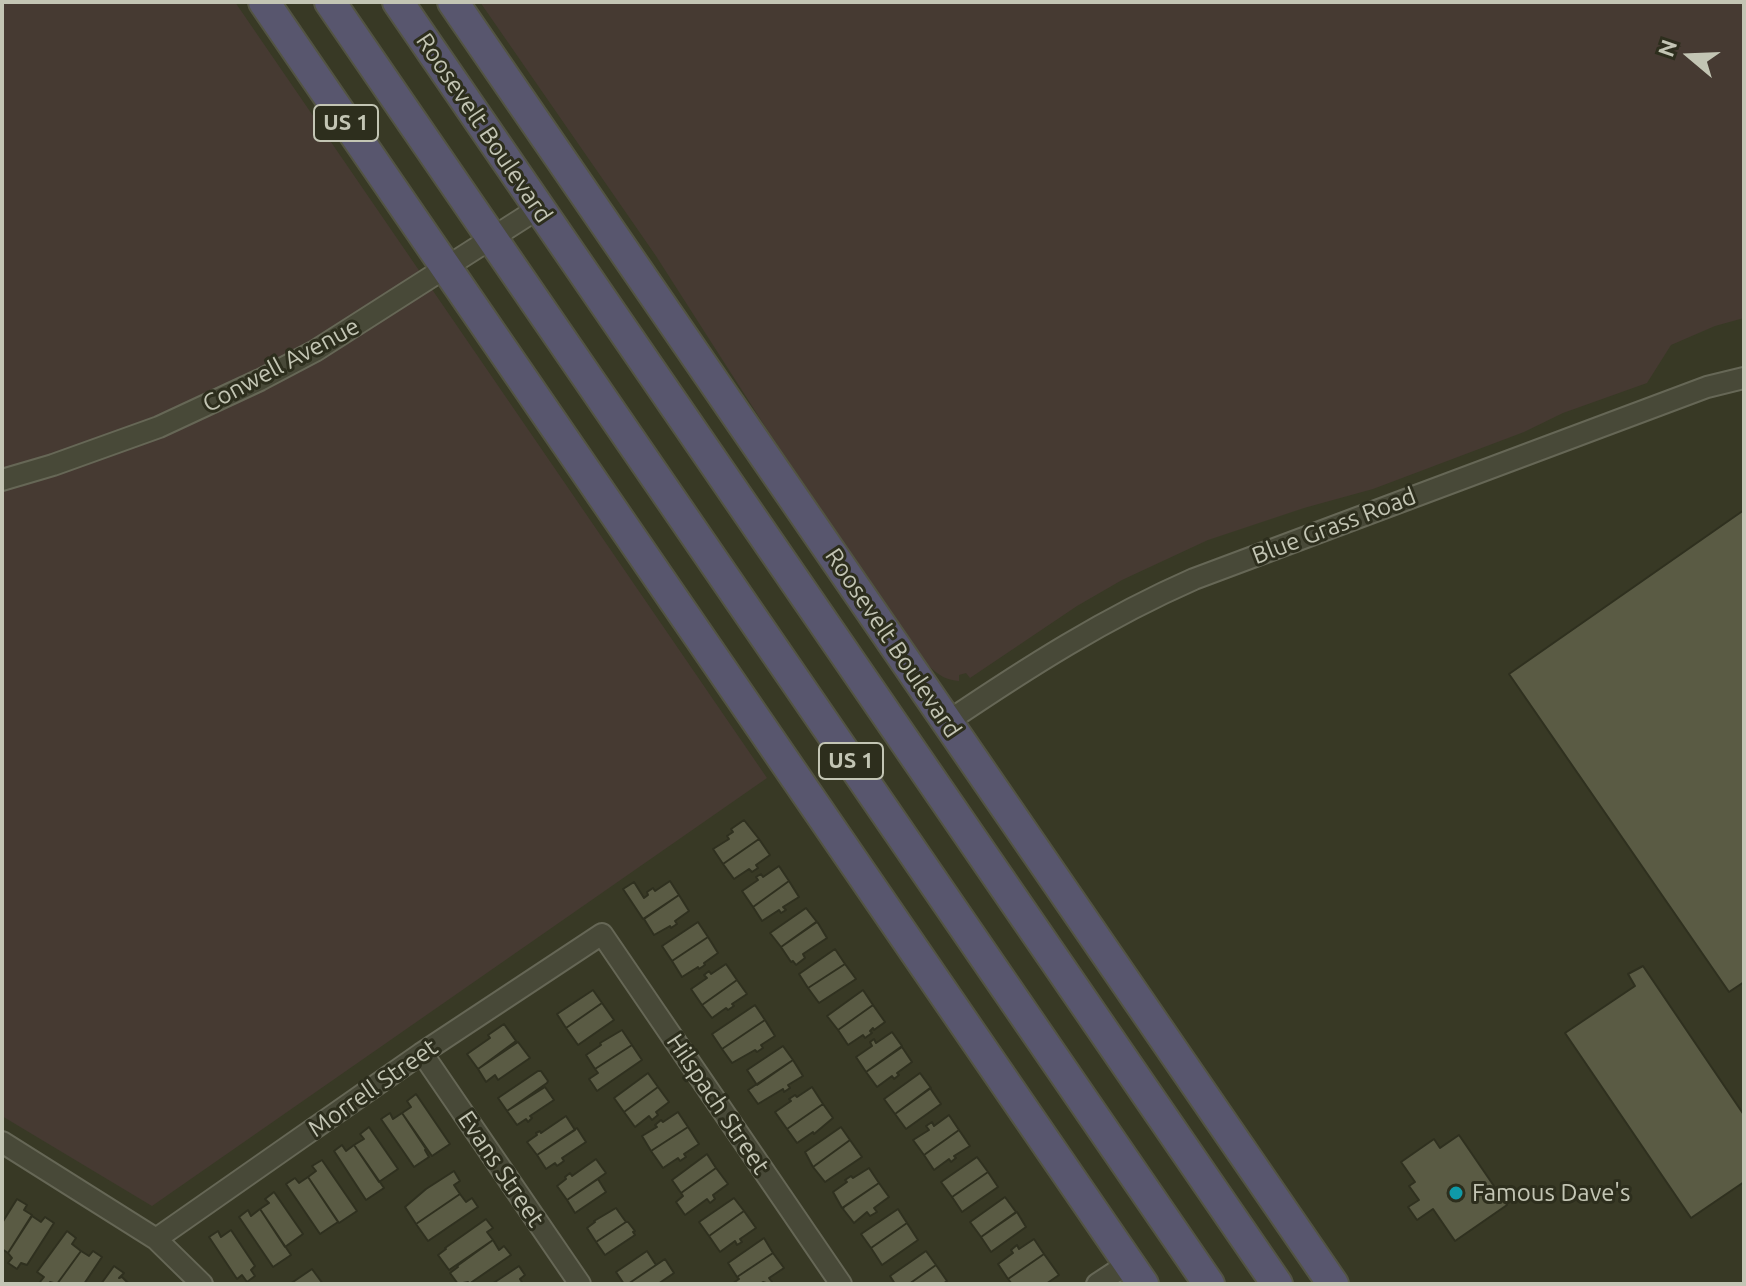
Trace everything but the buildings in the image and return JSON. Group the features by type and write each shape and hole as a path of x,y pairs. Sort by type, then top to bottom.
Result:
{"highway":[{"name":"US 1","path":"264,2 1136,1274"},
{"name":"US 1","path":"330,2 1209,1284"},
{"name":"Roosevelt Boulevard","path":"398,2 1277,1284"},
{"name":"Roosevelt Boulevard","path":"453,2 1332,1283"}],"street":[{"name":"Conwell Avenue","path":"2,480 106,448 209,405 315,351 539,208"},
{"name":"Blue Grass Road","path":"947,722 1070,642 1146,600 1194,579 1707,387 1744,378"},
{"name":"Hilspach Street","path":"591,940 602,934 841,1284"},
{"name":"Morrell Street","path":"156,1239 422,1053 591,940"},
{"name":"Evans Street","path":"422,1053 580,1284"},
{"path":"2,1142 156,1239 202,1284"},
{"path":"1097,1284 1136,1274"}],"shaded area":[{"path":"2,2 235,2 767,778 152,1206 2,1116"},
{"path":"480,2 1744,2 1744,318 1715,326 1671,345 1647,383 1373,489 1208,540 1122,580 1077,606 970,678 966,673 959,675 959,681 948,679 924,661 768,431 656,256"}],"place":[{"name":"Famous Dave's","path":"1456,1193"}]}
